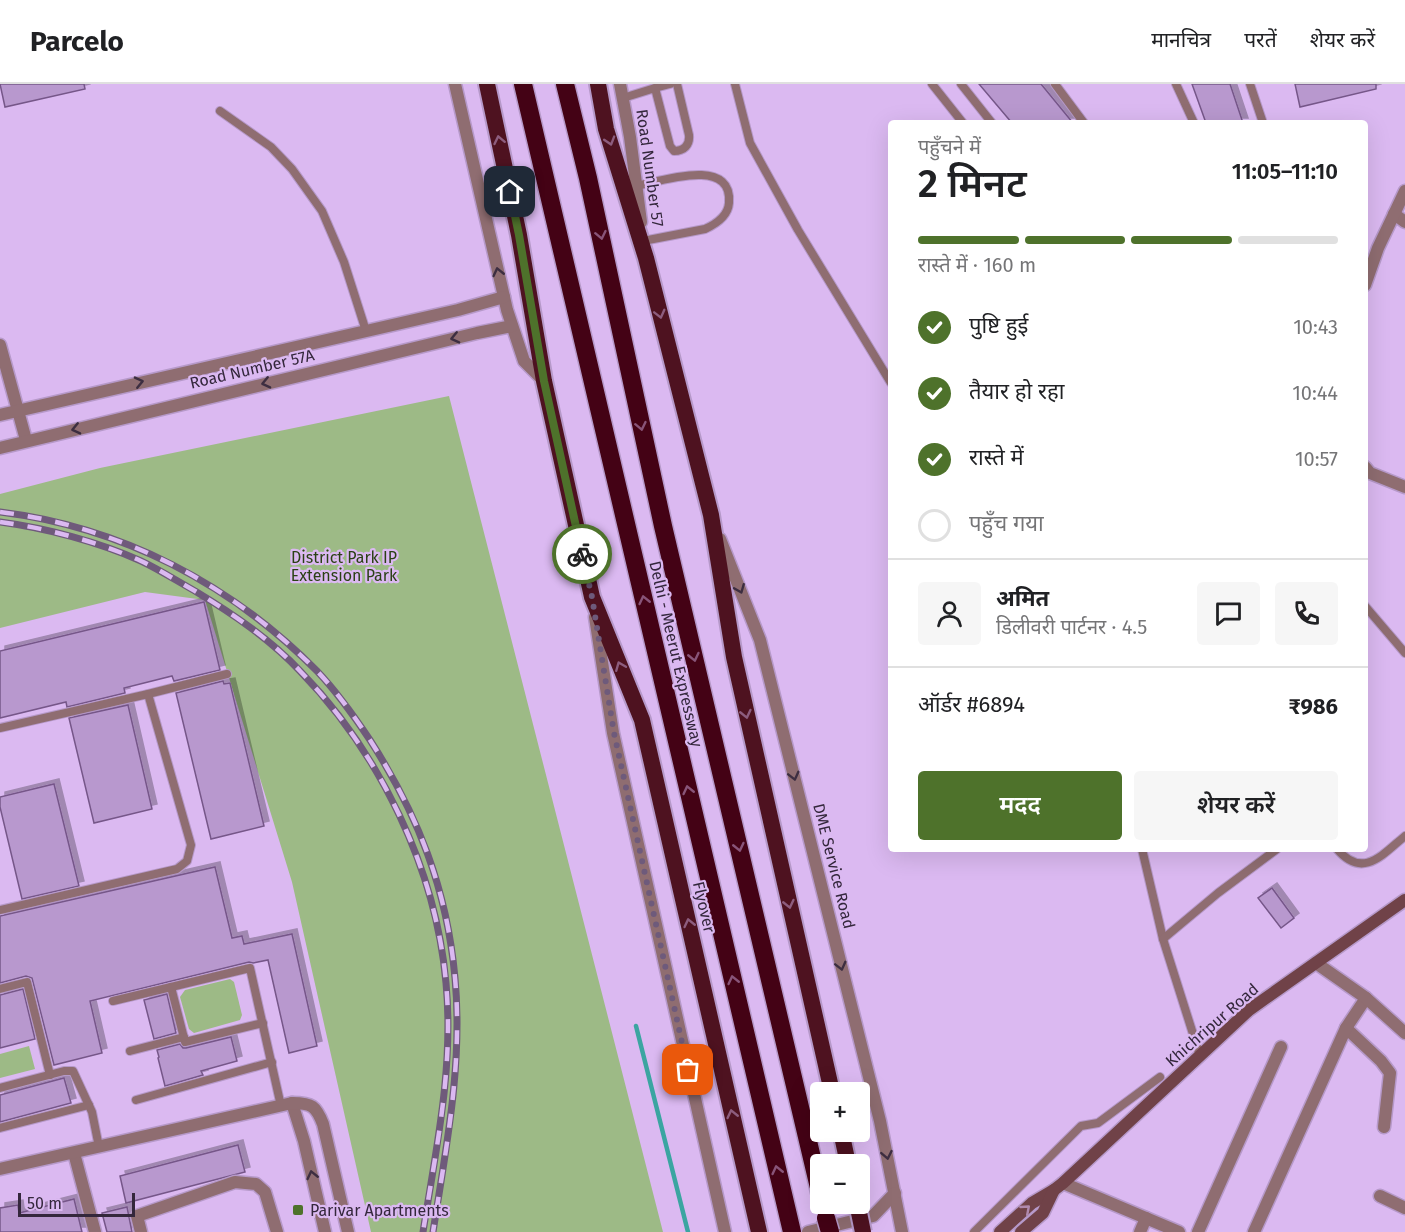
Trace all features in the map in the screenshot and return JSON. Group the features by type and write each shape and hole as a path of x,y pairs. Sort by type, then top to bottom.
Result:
{"highway":[{"name":"Flyover","path":"487,84 519,235 544,381 592,597 642,720 759,1232"},
{"name":"Delhi - Meerut Expressway","path":"524,84 791,1229"},
{"name":"Delhi - Meerut Expressway","path":"565,84 588,178 663,526 811,1154"},
{"path":"598,84 606,129 646,258 711,516 734,657 830,1082"},
{"path":"859,1214 863,1232"}],"main road":[{"name":"Khichripur Road","path":"1000,1232 1032,1203 1058,1187 1249,1010 1405,900"},
{"name":"Khichripur Road","path":"1021,1232 1043,1213 1058,1187"}],"street":[{"path":"455,84 512,326 524,362 544,381"},
{"name":"Road Number 57","path":"620,84 630,136 646,258"},
{"path":"1368,276 1378,248 1405,191"},
{"path":"1394,214 1405,222"},
{"name":"Road Number 57A","path":"0,415 458,310 504,297"},
{"name":"Road Number 57A","path":"0,447 512,326"},
{"path":"0,345 26,440"},
{"path":"1368,471 1405,487"},
{"name":"DME Service Road","path":"711,516 760,640 880,1120 903,1230"},
{"path":"592,597 614,733 725,1232"},
{"path":"1316,963 1366,998 1405,1033"},
{"path":"1254,1232 1346,1028 1366,998"},
{"path":"1346,1028 1381,1061 1390,1073 1384,1127"},
{"path":"1198,1232 1281,1047"},
{"path":"287,1104 304,1141 325,1232"},
{"path":"0,1169 287,1104 306,1104 318,1112 323,1124 348,1232"},
{"path":"74,1153 95,1232"},
{"path":"141,1232 137,1216 235,1182 256,1184 265,1192 277,1232"},
{"path":"1058,1187 1179,1232"},
{"path":"808,1232 873,1216 895,1193"},
{"path":"1380,1196 1405,1208"},
{"path":"1140,1232 1146,1218"}],"lane":[{"path":"623,98 670,84"},
{"path":"655,88 670,146 674,151 679,151 690,142 677,84"},
{"path":"735,84 750,142 798,230 888,378"},
{"path":"932,84 961,120"},
{"path":"961,84 990,120"},
{"path":"1055,84 1082,120"},
{"path":"1176,84 1193,120"},
{"path":"1250,84 1262,120"},
{"path":"220,111 271,147 292,169 322,211 344,262 366,331"},
{"path":"636,186 691,175 715,176 723,182 730,200 729,208 723,218 714,225 705,229 643,241"},
{"path":"1368,610 1405,653"},
{"path":"0,728 227,674"},
{"path":"0,910 177,869 188,861 191,845 148,694"},
{"path":"1340,852 1356,864 1374,862 1405,836"},
{"path":"1143,852 1163,939 1200,1056"},
{"path":"1163,939 1218,893 1273,852"},
{"path":"113,1001 250,968 272,1062 287,1104"},
{"path":"0,989 27,982 50,1075"},
{"path":"171,987 185,1042 263,1023"},
{"path":"130,1051 184,1037"},
{"path":"136,1100 272,1062"},
{"path":"0,1088 64,1071 73,1071 89,1105 99,1147"},
{"path":"974,1232 1081,1126 1098,1123 1160,1077"},
{"path":"0,1128 89,1105"}],"green space":[{"name":"District Park IP Extension Park","path":"449,396 663,1232 371,1232 292,882 205,600 145,592 0,628 0,494 100,468"},
{"path":"230,979 234,982 242,1015 240,1020 194,1033 189,1029 180,997 185,990"},
{"path":"29,1046 35,1069 0,1078 0,1054"}],"building":[{"path":"0,84 84,84 85,89 5,107"},
{"path":"979,84 1041,84 1071,120 1009,120"},
{"path":"1192,84 1230,84 1242,120 1205,120"},
{"path":"1295,84 1376,84 1376,89 1300,107"},
{"path":"204,602 220,670 174,681 172,676 124,688 125,693 67,707 66,702 0,718 0,651"},
{"path":"223,681 224,684 230,683 264,826 211,839 176,693"},
{"path":"128,705 152,809 94,823 69,718"},
{"path":"54,784 79,886 22,899 0,807 0,797"},
{"path":"215,867 232,938 242,936 244,944 292,934 317,1046 289,1053 268,960 249,962 90,1001 102,1053 54,1065 32,978 26,976 0,983 0,916"},
{"path":"1272,888 1294,918 1281,928 1258,898"},
{"path":"23,989 35,1039 0,1048 0,995"},
{"path":"167,994 176,1033 154,1039 144,1000"},
{"path":"231,1037 237,1061 201,1071 203,1075 165,1086 157,1050 180,1044 186,1048"},
{"path":"64,1078 71,1103 0,1122 0,1095"},
{"path":"238,1145 245,1172 126,1203 120,1176"},
{"path":"74,1199 82,1232 0,1232 0,1208 18,1205 19,1213"},
{"path":"127,1207 132,1232 107,1232 102,1213"}],"waterway":[{"path":"636,1026 688,1232"}],"railway":[{"path":"0,512 89,531 172,564 211,586 284,640 317,671 351,713 387,768 428,854 445,914 455,978 457,1010 455,1074 433,1232"},
{"path":"0,522 72,537 125,554 162,572 223,609 264,638 300,671 329,703 379,776 417,856 440,940 446,983 448,1014 446,1077 423,1232"}],"way so far":[{"path":"582,554 592,597 614,733 688,1070"}],"place":[{"name":"Parivar Apartments","path":"298,1210"}],"route":[{"path":"510,192 544,381 582,554"}]}
